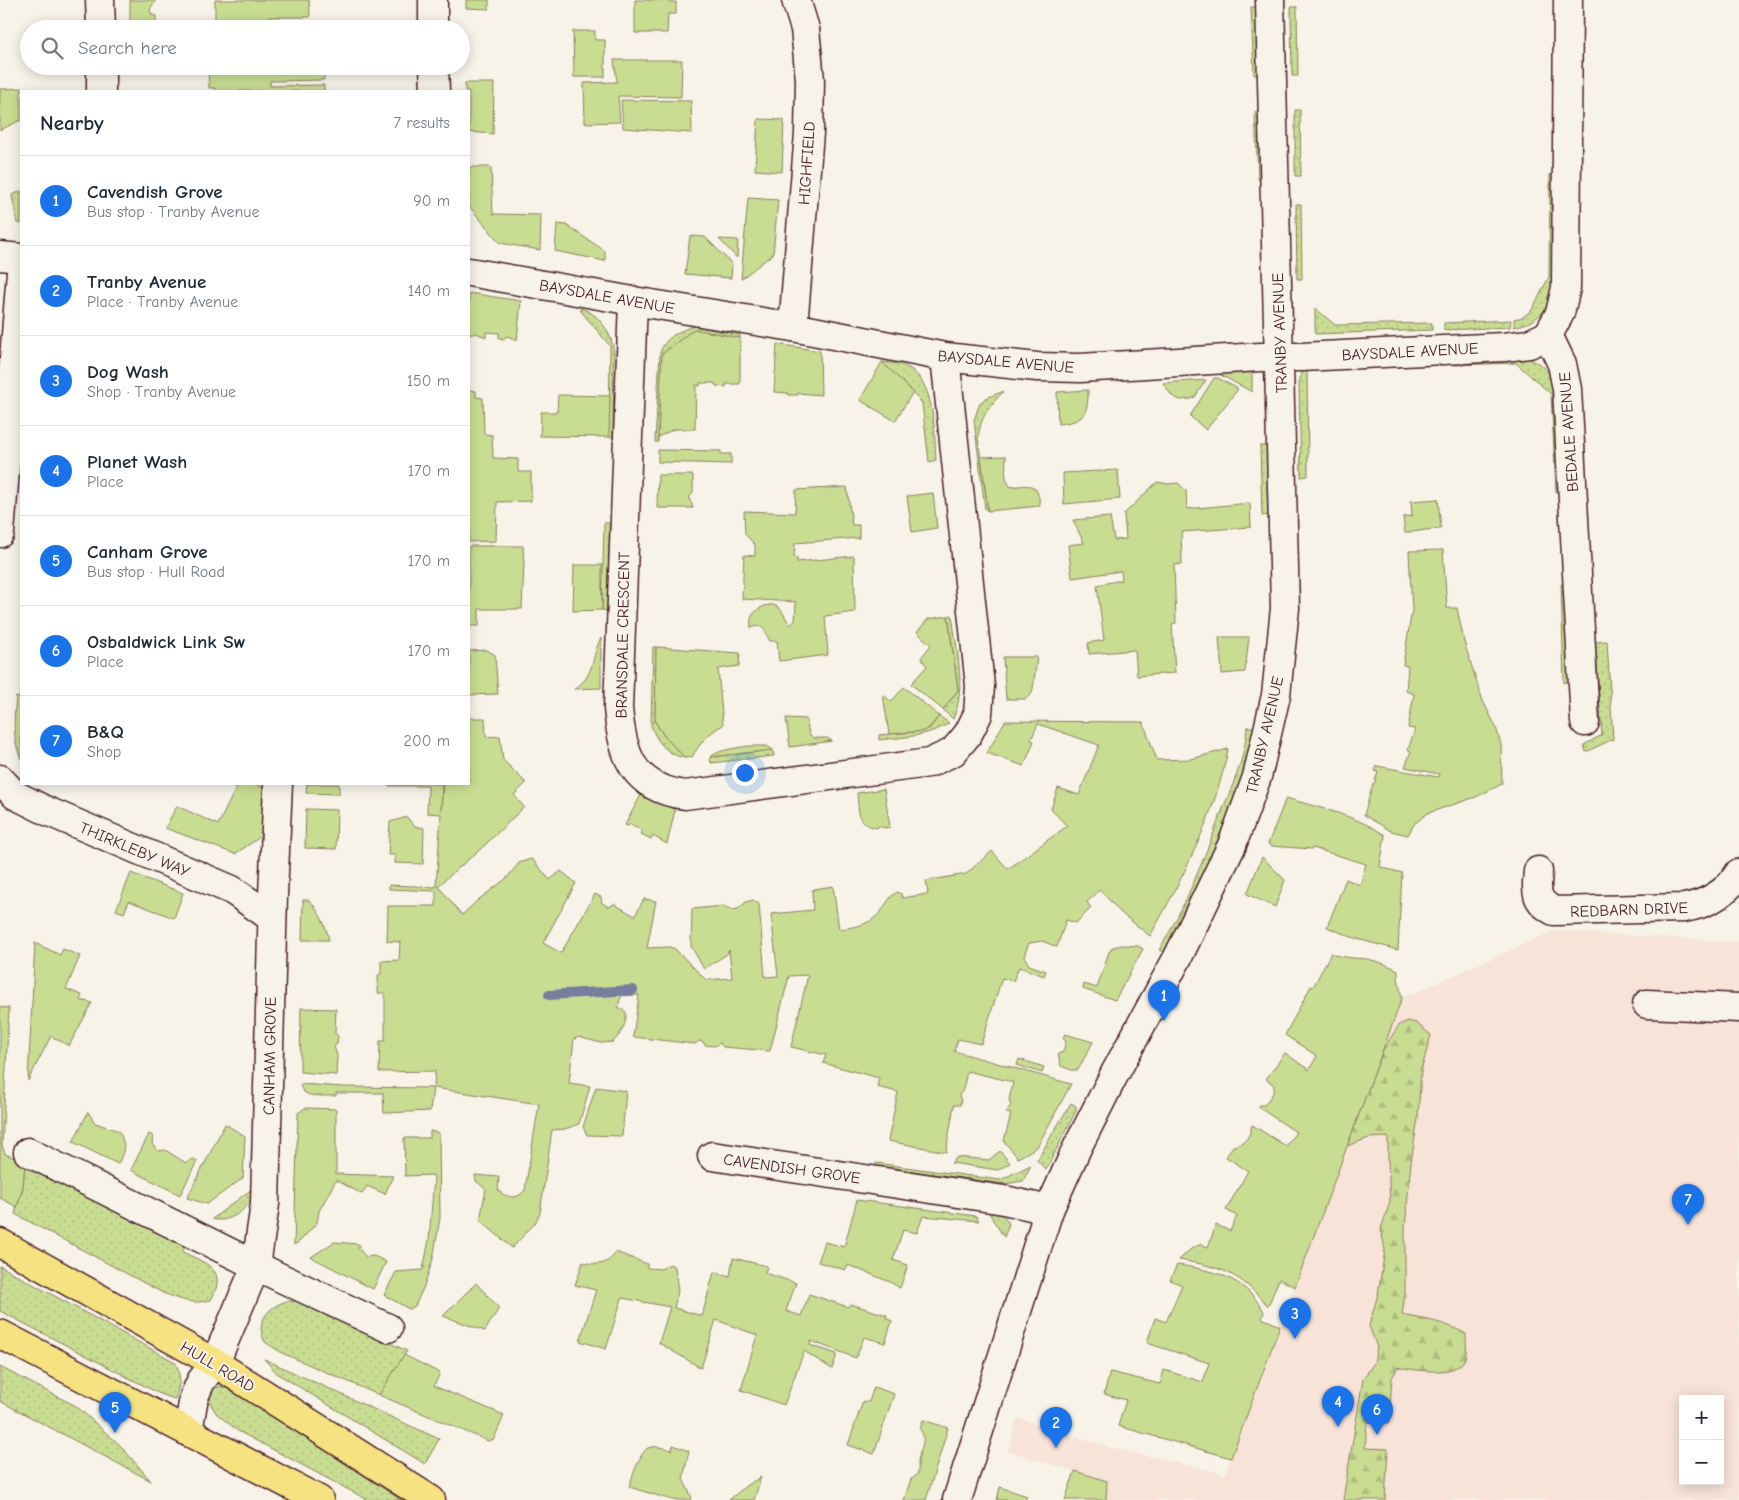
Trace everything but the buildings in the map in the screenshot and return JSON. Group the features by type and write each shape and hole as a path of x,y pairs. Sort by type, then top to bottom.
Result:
{"main road":[{"name":"HULL ROAD","path":"0,1243 215,1363 430,1500"},
{"path":"0,1334 319,1500"}],"street":[{"path":"100,0 101,20"},
{"path":"433,0 433,20"},
{"name":"HIGHFIELD","path":"792,327 809,133 810,80 805,29 796,0"},
{"name":"TRANBY AVENUE","path":"956,1500 1049,1210 1081,1140 1178,957 1228,853 1257,777 1276,695 1286,608 1270,0"},
{"path":"1548,335 1560,313 1566,288 1568,0"},
{"path":"101,75 101,90"},
{"path":"434,75 435,90"},
{"path":"0,256 20,258"},
{"name":"BAYSDALE AVENUE","path":"470,272 792,327 945,357 1036,367 1080,368 1504,347 1529,344 1548,335"},
{"path":"0,533 20,284"},
{"name":"BRANSDALE CRESCENT","path":"633,301 618,708 620,733 629,762 640,775 661,789 675,794 685,795 929,763 953,752 968,734 978,714 980,686 945,357"},
{"name":"BEDALE AVENUE","path":"1548,335 1562,364 1567,389 1585,722"},
{"name":"THIRKLEBY WAY","path":"0,779 16,795 47,811 232,890 272,918"},
{"name":"CANHAM GROVE","path":"188,1432 194,1397 201,1381 215,1363 256,1266 265,1204 272,918 278,785"},
{"name":"REDBARN DRIVE","path":"1538,872 1536,890 1538,896 1544,906 1554,911 1684,908 1701,905 1721,894 1739,873"},
{"path":"1647,1004 1739,1008"},
{"path":"28,1152 256,1266 388,1328"},
{"name":"CAVENDISH GROVE","path":"712,1156 1004,1200 1049,1210"}],"shaded area":[{"path":"1554,931 1739,942 1739,1500 1106,1500 1106,1481 1008,1451 1017,1418 1109,1447 1225,1474 1402,998"}],"green space":[{"path":"130,0 156,0 151,10 152,15 156,16 156,20 130,20"},
{"path":"215,0 309,0 310,17 269,17 269,20 215,20"},
{"path":"466,0 489,0 489,9 466,8"},
{"path":"635,0 668,0 668,2 676,2 676,14 668,14 667,33 635,33"},
{"path":"1251,7 1257,7 1261,75 1254,75"},
{"path":"1291,7 1297,7 1298,76 1292,76"},
{"path":"573,31 595,31 595,40 605,40 605,77 574,77"},
{"path":"614,60 682,60 681,97 618,96 620,122 585,123 584,83 617,82"},
{"path":"208,75 324,75 324,80 270,81 270,86 324,85 324,90 216,90 215,88 209,88"},
{"path":"465,83 494,83 493,134 470,132 470,90 465,90"},
{"path":"26,88 26,90 20,90 20,120 0,130 0,89"},
{"path":"621,100 691,101 692,133 623,128"},
{"path":"1295,110 1300,110 1301,176 1295,176"},
{"path":"1255,112 1262,112 1264,179 1258,179"},
{"path":"758,119 784,120 782,172 755,170"},
{"path":"470,167 491,167 493,214 541,215 540,250 500,243 470,207"},
{"path":"1550,174 1556,176 1555,274 1549,305 1542,314 1528,323 1514,327 1514,319 1523,317 1532,310 1549,277"},
{"path":"20,191 20,224 17,223 12,195"},
{"path":"748,198 778,200 773,254 741,279"},
{"path":"1296,204 1301,204 1302,279 1297,279"},
{"path":"557,224 566,225 605,251 605,261 555,251"},
{"path":"690,236 705,237 732,264 731,278 685,274"},
{"path":"719,239 738,240 737,258"},
{"path":"470,293 521,301 517,340 507,336 503,339 499,338 499,333 486,332 486,337 476,333 470,335"},
{"path":"580,308 599,319 607,331 614,352 613,437 609,437 610,346"},
{"path":"1315,308 1335,325 1432,323 1432,330 1315,334"},
{"path":"1511,320 1510,327 1444,330 1444,323"},
{"path":"694,326 740,335 740,338 694,329 662,354 658,442 655,442 660,353 665,343 673,335"},
{"path":"694,329 740,338 740,384 726,384 726,387 716,386 715,383 700,383 700,386 696,385 695,429 674,429 658,437 662,354"},
{"path":"777,344 820,351 821,395 798,393 798,395 788,395 788,393 774,392"},
{"path":"1524,356 1542,365 1557,383 1562,492 1556,492 1551,394 1516,363 1453,365 1453,358"},
{"path":"882,362 909,368 918,376 924,386 932,410 936,460 929,462 922,403"},
{"path":"882,362 913,392 895,421 860,400"},
{"path":"1307,368 1308,476 1301,477 1299,384 1302,372"},
{"path":"1252,369 1252,392 1219,374 1145,377"},
{"path":"1214,378 1218,378 1238,389 1206,430 1190,416"},
{"path":"1206,380 1195,397 1180,400 1172,396 1163,383"},
{"path":"470,390 476,391 476,397 483,398 484,434 492,435 493,458 518,459 518,472 531,472 531,501 497,502 496,541 470,542"},
{"path":"1088,390 1087,406 1083,416 1074,421 1058,424 1057,392"},
{"path":"1004,391 986,412 978,438 988,511 985,509 974,420 980,403 986,398"},
{"path":"558,395 610,396 609,437 540,436 541,412 557,412"},
{"path":"1260,446 1267,446 1268,515 1262,516"},
{"path":"658,450 721,451 721,454 731,454 731,464 658,462"},
{"path":"1006,456 1008,484 1011,487 1024,485 1033,487 1038,493 1040,506 988,511 981,457"},
{"path":"1118,470 1120,499 1064,504 1063,473"},
{"path":"658,475 693,475 693,493 690,499 693,508 657,508"},
{"path":"1157,482 1178,483 1186,491 1187,509 1250,503 1251,527 1181,532 1182,564 1174,565 1176,623 1172,624 1175,673 1137,676 1135,650 1089,654 1088,643 1104,640 1097,585 1122,580 1121,571 1072,578 1068,545 1084,543 1073,520 1110,517 1114,540 1126,539 1124,514"},
{"path":"847,487 852,525 859,525 859,538 795,543 794,557 797,558 797,562 854,556 855,612 825,616 828,655 779,661 777,641 770,641 762,627 751,628 751,617 759,609 773,605 781,610 790,625 795,621 796,602 742,599 744,555 755,556 755,545 745,534 744,511 795,513 796,490"},
{"path":"933,493 937,528 912,532 907,496"},
{"path":"1438,499 1441,528 1405,533 1403,517 1412,516 1411,501"},
{"path":"604,523 610,523 607,611 602,610"},
{"path":"470,546 523,546 522,609 479,609 479,626 470,626"},
{"path":"1443,550 1447,608 1457,608 1464,642 1483,701 1496,727 1501,745 1502,784 1476,797 1428,813 1414,824 1408,835 1391,831 1364,815 1378,772 1375,771 1377,766 1438,777 1439,774 1405,767 1411,751 1408,750 1415,729 1408,728 1414,694 1406,691 1408,666 1403,665 1412,610 1409,551"},
{"path":"574,565 602,565 602,610 573,611"},
{"path":"1561,584 1566,585 1570,681 1564,683"},
{"path":"952,615 960,681 957,707 953,719 943,710 958,690 948,616"},
{"path":"948,616 958,690 943,710 911,684 927,666 921,658 931,645 917,632 928,619"},
{"path":"1219,637 1249,637 1245,672 1222,674"},
{"path":"601,638 601,688 574,689 586,679"},
{"path":"1607,641 1613,739 1586,752 1584,745 1602,735 1595,642"},
{"path":"653,647 656,647 655,721 664,736 685,758 673,754 663,746 651,725"},
{"path":"656,647 740,653 739,666 718,669 723,725 705,739 692,757 685,758 664,736 655,721"},
{"path":"487,650 495,655 498,694 470,695 470,651"},
{"path":"1003,657 1037,657 1033,689 1031,695 1025,699 1006,699"},
{"path":"904,687 939,716 924,731 889,734 883,694 891,702"},
{"path":"16,697 20,698 20,756 15,736"},
{"path":"939,716 949,723 924,734 879,740 879,735 924,731 930,728"},
{"path":"470,718 485,718 486,737 500,736 503,760 526,783 514,795 524,807 485,845 438,886 462,915 507,878 519,863 531,859 550,880 561,871 576,883 543,943 561,953 595,894 601,897 602,903 609,907 614,904 635,916 644,899 656,901 647,948 669,947 675,949 706,980 732,978 729,950 727,954 704,969 691,946 692,909 723,906 733,910 753,900 759,904 765,977 778,976 771,914 813,910 812,890 833,886 839,929 857,926 868,922 878,915 890,898 897,892 901,894 902,898 928,894 926,881 966,874 992,851 1008,869 1067,826 1051,809 1058,788 1079,795 1099,745 1038,724 1031,740 1034,741 1024,766 987,753 1005,721 1143,722 1157,760 1191,759 1228,749 1223,773 1196,846 1186,869 1150,936 1121,913 1100,890 1087,902 1091,908 1076,923 1066,920 1057,947 1042,941 1029,943 1024,956 1029,965 1046,971 1044,976 1019,967 1013,981 1002,978 981,1044 958,1039 954,1051 1071,1084 1037,1147 1018,1158 1004,1141 1011,1114 1006,1113 1011,1105 1009,1100 1013,1082 967,1071 963,1090 959,1095 960,1105 954,1105 946,1152 888,1141 898,1092 877,1087 879,1078 823,1063 826,1055 791,1047 808,975 789,976 770,1051 723,1047 720,1043 715,1046 705,1045 699,1041 695,1044 633,1037 639,995 621,996 618,1007 626,1012 626,1021 621,1032 613,1042 601,1043 578,1037 574,1039 569,1083 590,1086 579,1124 565,1129 552,1130 540,1213 535,1223 512,1248 480,1220 486,1189 476,1181 475,1175 499,1177 498,1189 502,1194 511,1197 520,1195 525,1190 539,1104 434,1088 435,1071 379,1072 380,1041 385,1041 385,993 378,993 378,975 381,974 381,961 399,960 400,942 387,941 388,906 436,906 436,891 389,889 389,885 436,887 441,814 427,813 428,786 389,785 442,785 441,811 443,785 470,785"},
{"path":"786,718 806,719 809,734 814,738 827,738 832,741 790,747"},
{"path":"1247,727 1255,727 1239,787 1193,900 1164,952 1159,950 1194,882 1242,759"},
{"path":"767,746 773,750 710,757 734,748"},
{"path":"773,750 774,756 711,763 710,757"},
{"path":"238,785 257,785 266,789 263,835 235,854 165,828 177,806 218,825"},
{"path":"307,785 339,785 339,794 306,793"},
{"path":"884,789 890,827 879,826 877,828 870,826 862,820 857,793"},
{"path":"642,793 675,810 667,844 653,836 651,839 641,834 642,830 630,824 628,826 625,825"},
{"path":"1286,798 1349,817 1385,835 1380,867 1402,873 1398,950 1354,938 1327,927 1346,879 1360,885 1366,864 1313,848 1271,846 1268,844"},
{"path":"306,809 337,810 336,849 305,848"},
{"path":"407,817 414,826 424,828 423,864 395,863 395,855 388,855 390,822"},
{"path":"1262,857 1285,880 1275,907 1247,894"},
{"path":"131,873 183,893 174,918 129,901 124,913 116,910"},
{"path":"303,900 309,900 316,909 324,924 329,940 302,940"},
{"path":"35,943 60,955 63,949 80,956 66,989 82,995 80,1000 92,1003 69,1046 51,1036 28,1081"},
{"path":"1122,945 1138,946 1143,949 1115,1000 1083,989 1084,984 1097,988 1109,952 1113,947"},
{"path":"1331,953 1383,963 1398,970 1402,998 1295,1287 1279,1279 1268,1306 1248,1286 1229,1273 1179,1260 1191,1249 1201,1244 1208,1247 1216,1225 1230,1231 1237,1216 1226,1210 1248,1171 1226,1157 1233,1146 1247,1139 1252,1125 1286,1146 1296,1132 1258,1107 1265,1105 1274,1091 1274,1085 1266,1079 1285,1053 1309,1070 1317,1056 1285,1035"},
{"path":"0,1007 9,1008 2,1145 5,1154 25,1162 23,1187 17,1207 0,1198"},
{"path":"301,1008 336,1009 335,1033 338,1036 337,1044 334,1047 337,1055 336,1075 300,1072"},
{"path":"1408,1021 1416,1023 1431,1035 1421,1071 1418,1118 1411,1162 1405,1228 1405,1294 1402,1315 1442,1324 1466,1334 1466,1356 1461,1364 1445,1370 1424,1371 1398,1367 1392,1378 1389,1423 1367,1422 1365,1448 1388,1449 1385,1500 1343,1500 1363,1379 1374,1363 1377,1347 1369,1326 1378,1294 1385,1250 1381,1229 1390,1202 1388,1137 1369,1138 1347,1146 1383,1050 1399,1025"},
{"path":"1065,1034 1093,1042 1078,1070 1071,1070 1061,1066 1058,1054 1063,1052 1066,1042 1063,1038"},
{"path":"1019,1059 1044,1067 1042,1073 1017,1065"},
{"path":"300,1084 343,1087 433,1088 430,1111 384,1113 383,1093 336,1093 336,1096 314,1096 305,1092"},
{"path":"596,1087 626,1091 622,1136 587,1135 583,1127"},
{"path":"1071,1103 1076,1106 1076,1111 1046,1170 1037,1160"},
{"path":"305,1108 336,1109 336,1174 393,1176 385,1194 367,1186 362,1194 336,1180 319,1211 317,1223 294,1245 298,1113"},
{"path":"88,1112 95,1123 119,1131 124,1148 118,1164 73,1142"},
{"path":"225,1124 245,1136 243,1178 207,1204 187,1198"},
{"path":"430,1131 439,1133 440,1218 433,1259 424,1286 415,1306 409,1309 384,1295 396,1272 423,1270 429,1240 434,1178 433,1175 405,1176 404,1138 430,1138"},
{"path":"149,1134 153,1136 152,1144 158,1151 165,1150 186,1163 193,1159 197,1161 180,1195 131,1170"},
{"path":"1000,1151 1010,1163 998,1170 951,1163 957,1157 989,1160"},
{"path":"25,1162 186,1243 183,1252 207,1264 216,1274 216,1290 211,1300 192,1302 163,1293 15,1214 23,1187"},
{"path":"876,1163 1000,1180 1031,1165 1023,1181 1005,1184 876,1166"},
{"path":"256,1186 251,1200 240,1212 227,1219 212,1219"},
{"path":"857,1200 976,1216 979,1221 923,1216 917,1233 903,1230 893,1260 908,1265 900,1288 848,1265 846,1270 818,1262 825,1242 844,1247"},
{"path":"987,1208 1000,1213 1009,1224 1004,1237 993,1220"},
{"path":"334,1242 360,1245 358,1248 366,1257 374,1256 386,1262 373,1289 311,1257"},
{"path":"616,1252 647,1264 647,1268 661,1269 670,1264 675,1267 678,1291 674,1308 702,1316 714,1272 730,1276 733,1258 767,1266 765,1273 796,1283 786,1311 801,1316 809,1294 848,1307 850,1304 887,1315 886,1318 892,1321 885,1343 864,1337 856,1358 811,1341 810,1345 837,1354 832,1369 804,1351 784,1405 741,1390 757,1335 716,1320 701,1368 659,1343 670,1307 622,1298 606,1349 580,1341 596,1290 575,1285 583,1262 593,1264 606,1262"},
{"path":"1177,1265 1215,1273 1238,1283 1256,1300 1264,1312 1262,1318 1280,1326 1231,1458 1118,1426 1126,1400 1104,1394 1110,1372 1160,1384 1164,1370 1203,1382 1209,1363 1147,1343 1155,1318 1166,1322 1182,1285 1170,1280"},
{"path":"0,1266 175,1362 180,1380 175,1399 162,1395 0,1311"},
{"path":"476,1283 499,1308 485,1331 443,1316"},
{"path":"287,1301 297,1301 306,1304 407,1351 379,1395 282,1353 265,1342 261,1328 265,1316 274,1307"},
{"path":"404,1355 440,1373 434,1386 504,1415 494,1439 488,1441 379,1395"},
{"path":"264,1359 439,1439 425,1464 278,1374"},
{"path":"0,1367 76,1406 120,1445 151,1481 0,1401"},
{"path":"219,1386 228,1389 289,1426 401,1500 368,1500 238,1431 216,1413 210,1403 211,1390"},
{"path":"874,1387 894,1394 874,1454 848,1445 863,1401 869,1402"},
{"path":"923,1420 948,1428 926,1500 904,1500 911,1479 918,1472 918,1462 923,1441 920,1429"},
{"path":"673,1445 689,1451 683,1479 692,1498 691,1500 672,1500 629,1487 645,1450 660,1447 672,1450"},
{"path":"1075,1471 1107,1481 1106,1500 1065,1500"},
{"path":"761,1477 754,1500 729,1500 747,1485"},
{"path":"1000,1487 1027,1496 1025,1500 997,1500"}],"waterway":[{"path":"549,995 633,990"}],"place":[{"name":"Cavendish Grove","path":"1164,1021"},
{"name":"B&Q","path":"1688,1225"},
{"name":"Dog Wash","path":"1295,1339"},
{"name":"Planet Wash","path":"1338,1427"},
{"name":"Canham Grove","path":"115,1433"},
{"name":"Osbaldwick Link Sw","path":"1377,1435"},
{"name":"Tranby Avenue","path":"1056,1448"}]}
